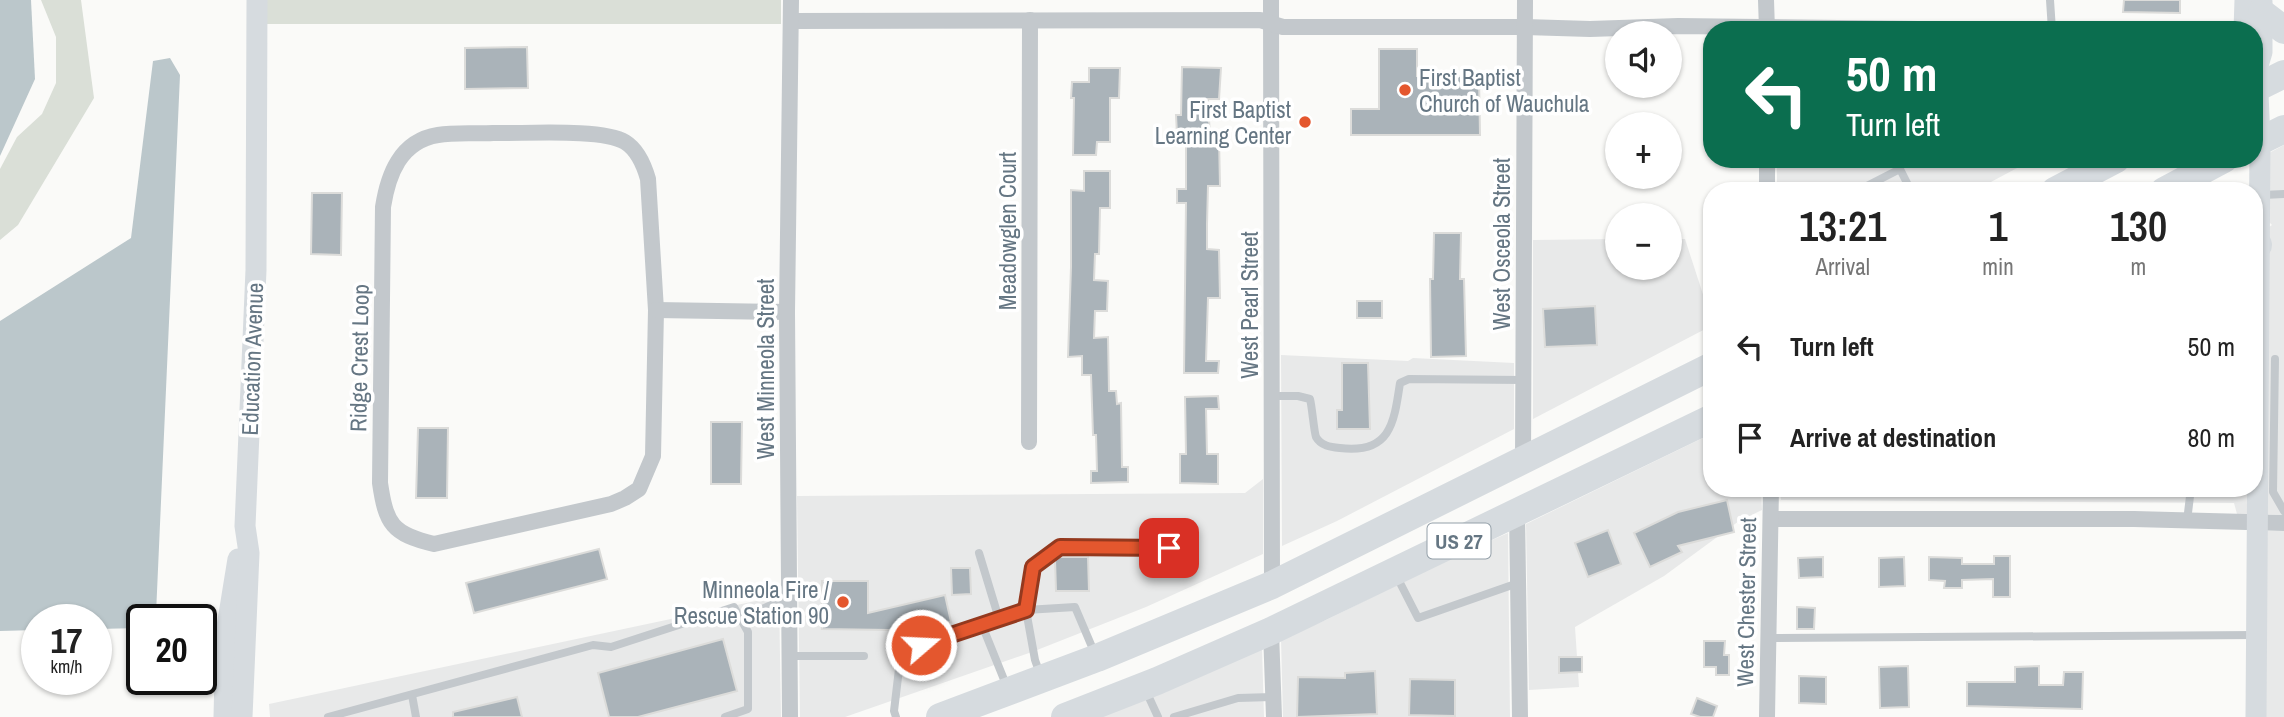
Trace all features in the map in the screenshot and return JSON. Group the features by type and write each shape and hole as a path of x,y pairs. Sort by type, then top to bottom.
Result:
{"highway":[{"path":"2253,11 2284,30"},
{"path":"2068,182 2093,168"},
{"path":"2181,182 2207,168"},
{"name":"US 27","path":"940,717 1042,680 1272,585 1703,371"},
{"name":"US 27","path":"1065,717 1205,661 1271,631 1703,422"},
{"path":"1271,631 1296,596 1339,552"},
{"path":"1205,661 1247,622 1272,585"}],"street":[{"name":"Education Avenue","path":"242,717 249,553 245,526 256,270 257,0"},
{"name":"West Minneola Street","path":"790,717 787,312 791,0"},
{"name":"West Pearl Street","path":"1271,0 1272,585"},
{"name":"West Osceola Street","path":"1523,461 1525,0"},
{"path":"1766,0 1767,21"},
{"name":"Meadowglen Court","path":"1029,442 1030,20"},
{"path":"791,21 1260,20 1283,27 1590,29 1703,27"},
{"path":"2263,92 2266,138 2263,162"},
{"name":"Ridge Crest Loop","path":"436,135 603,135 626,143 637,153 648,179 656,310 653,456 639,489 611,504 449,542 433,544 412,539 389,522 380,482 383,207 387,181 403,154 413,146 436,135"},
{"path":"656,310 787,312"},
{"path":"2263,451 2272,359"},
{"name":"West Chester Street","path":"1767,717 1771,497"},
{"path":"2256,717 2256,522 2258,497"},
{"path":"1517,512 1520,717"},
{"path":"1772,519 2134,519 2284,523"},
{"path":"224,717 227,622 245,526"},
{"path":"1271,631 1274,717"}],"lane":[{"path":"2050,0 2051,21"},
{"path":"1875,182 1900,169 1906,182"},
{"path":"2263,195 2284,194"},
{"path":"2272,359 2273,492 2284,511"},
{"path":"1272,396 1310,399 1316,436 1327,447 1349,450 1373,447 1388,433 1400,383 1409,379 1523,380"},
{"path":"2187,521 2190,497"},
{"path":"1042,680 1035,660 1026,610 1033,567 1060,547 1169,548"},
{"path":"979,553 999,619"},
{"path":"1395,572 1418,618 1518,583"},
{"path":"741,619 788,597"},
{"path":"328,717 593,645 611,648 734,607 748,632 748,709 724,717"},
{"path":"896,717 894,711 901,652 1026,610 1075,607 1097,658"},
{"path":"982,625 1009,692"},
{"path":"1769,638 2256,635"},
{"path":"789,656 864,656"},
{"path":"1144,686 1157,717"},
{"path":"412,695 416,717"},
{"path":"1174,717 1238,698 1273,697"}],"shaded area":[{"path":"0,0 31,0 35,79 0,156"},
{"path":"41,0 81,0 94,98 18,225 0,240 0,169 17,137 42,114 56,83 56,37"},
{"path":"266,0 781,0 781,24 267,24"},
{"path":"170,58 180,75 156,604 126,604 126,628 112,629 112,604 21,604 21,630 0,631 0,321 131,238 153,61"},
{"path":"2284,145 2284,515 2266,514 2268,228 2272,225 2268,221 2269,153"},
{"path":"1777,168 2017,168 1991,182 1777,182"},
{"path":"1605,239 1605,280 1682,280 1682,239 1685,239 1703,294 1703,330 1533,419 1533,240"},
{"path":"1281,355 1514,363 1514,429 1337,521 1282,546"},
{"path":"1703,438 1703,497 1761,497 1762,510 1739,521 1664,576 1575,627 1579,687 1529,690 1526,524"},
{"path":"1263,479 1263,554 1146,607 1032,652 845,717 800,717 797,496 1245,493"},
{"path":"1781,497 2247,497 2247,514 2237,514 2234,503 1781,500"},
{"path":"2266,531 2284,531 2284,717 2265,717"},
{"path":"1508,533 1510,717 1283,717 1281,639"},
{"path":"779,596 781,717 270,717 269,704"},
{"path":"1262,647 1264,717 1091,717"}],"building":[{"path":"2124,0 2180,0 2180,13 2123,12"},
{"path":"527,47 528,88 465,89 465,48"},
{"path":"1379,49 1417,49 1417,76 1479,76 1480,135 1351,135 1351,109 1379,109"},
{"path":"1182,67 1221,68 1219,99 1208,99 1210,138 1219,138 1220,186 1208,186 1207,249 1219,250 1220,298 1208,298 1206,361 1219,361 1218,373 1184,373 1186,203 1177,203 1177,189 1186,189 1186,133 1177,134 1176,115 1181,115"},
{"path":"1089,68 1120,68 1119,98 1110,98 1110,142 1097,142 1096,155 1073,155 1072,82 1089,82"},
{"path":"1084,171 1110,171 1110,208 1100,208 1099,254 1095,254 1094,280 1108,281 1107,311 1095,311 1094,338 1108,337 1109,391 1116,391 1117,404 1121,403 1122,467 1128,467 1128,482 1091,483 1091,471 1097,471 1091,375 1082,375 1082,356 1068,357 1071,190 1084,191"},
{"path":"312,193 342,193 341,255 311,254"},
{"path":"1434,233 1461,233 1460,279 1464,279 1466,356 1431,357 1430,279 1433,279"},
{"path":"1357,301 1382,301 1382,318 1357,318"},
{"path":"1595,306 1597,345 1545,347 1543,309"},
{"path":"1342,363 1368,363 1370,429 1337,429 1337,410 1342,410"},
{"path":"1218,396 1219,409 1206,409 1207,454 1218,454 1218,484 1180,483 1180,454 1186,454 1185,397"},
{"path":"711,422 742,422 741,484 711,484"},
{"path":"418,428 448,428 447,498 416,498"},
{"path":"1727,500 1734,532 1678,546 1682,552 1650,567 1634,533 1678,512"},
{"path":"1608,530 1621,564 1588,577 1575,543"},
{"path":"599,549 607,579 474,613 466,583"},
{"path":"1994,556 2010,556 2010,597 1993,597 1993,579 1962,580 1962,588 1944,588 1945,581 1929,580 1929,557 1962,558 1962,564 1994,564"},
{"path":"1088,557 1089,591 1056,591 1055,559"},
{"path":"1823,557 1823,577 1799,578 1798,558"},
{"path":"1904,557 1905,586 1879,587 1879,558"},
{"path":"951,568 970,568 971,594 952,595"},
{"path":"822,581 868,581 868,613 945,595 951,622 891,636 889,630 822,629"},
{"path":"1797,607 1815,608 1814,629 1797,629"},
{"path":"723,639 737,691 638,717 609,717 598,673"},
{"path":"1704,641 1725,641 1724,655 1729,655 1729,675 1716,675 1716,667 1704,667"},
{"path":"1559,657 1582,657 1582,672 1559,673"},
{"path":"1908,666 1909,707 1880,708 1879,667"},
{"path":"2039,666 2039,685 2063,685 2064,672 2083,672 2082,709 1967,706 1967,682 2015,682 2015,667"},
{"path":"1375,671 1377,714 1297,717 1298,677 1345,678 1345,673"},
{"path":"1799,676 1826,677 1826,704 1799,703"},
{"path":"1410,679 1455,680 1455,716 1409,715"},
{"path":"517,697 522,717 453,717 453,712"},
{"path":"1697,698 1717,706 1713,717 1691,714"}],"place":[{"name":"First Baptist Church of Wauchula","path":"1405,90"},
{"name":"First Baptist Learning Center","path":"1305,122"},
{"name":"Minneola Fire / Rescue Station 90","path":"843,602"}],"route":[{"path":"921,645 1026,610 1033,567 1060,547 1169,548"}]}
